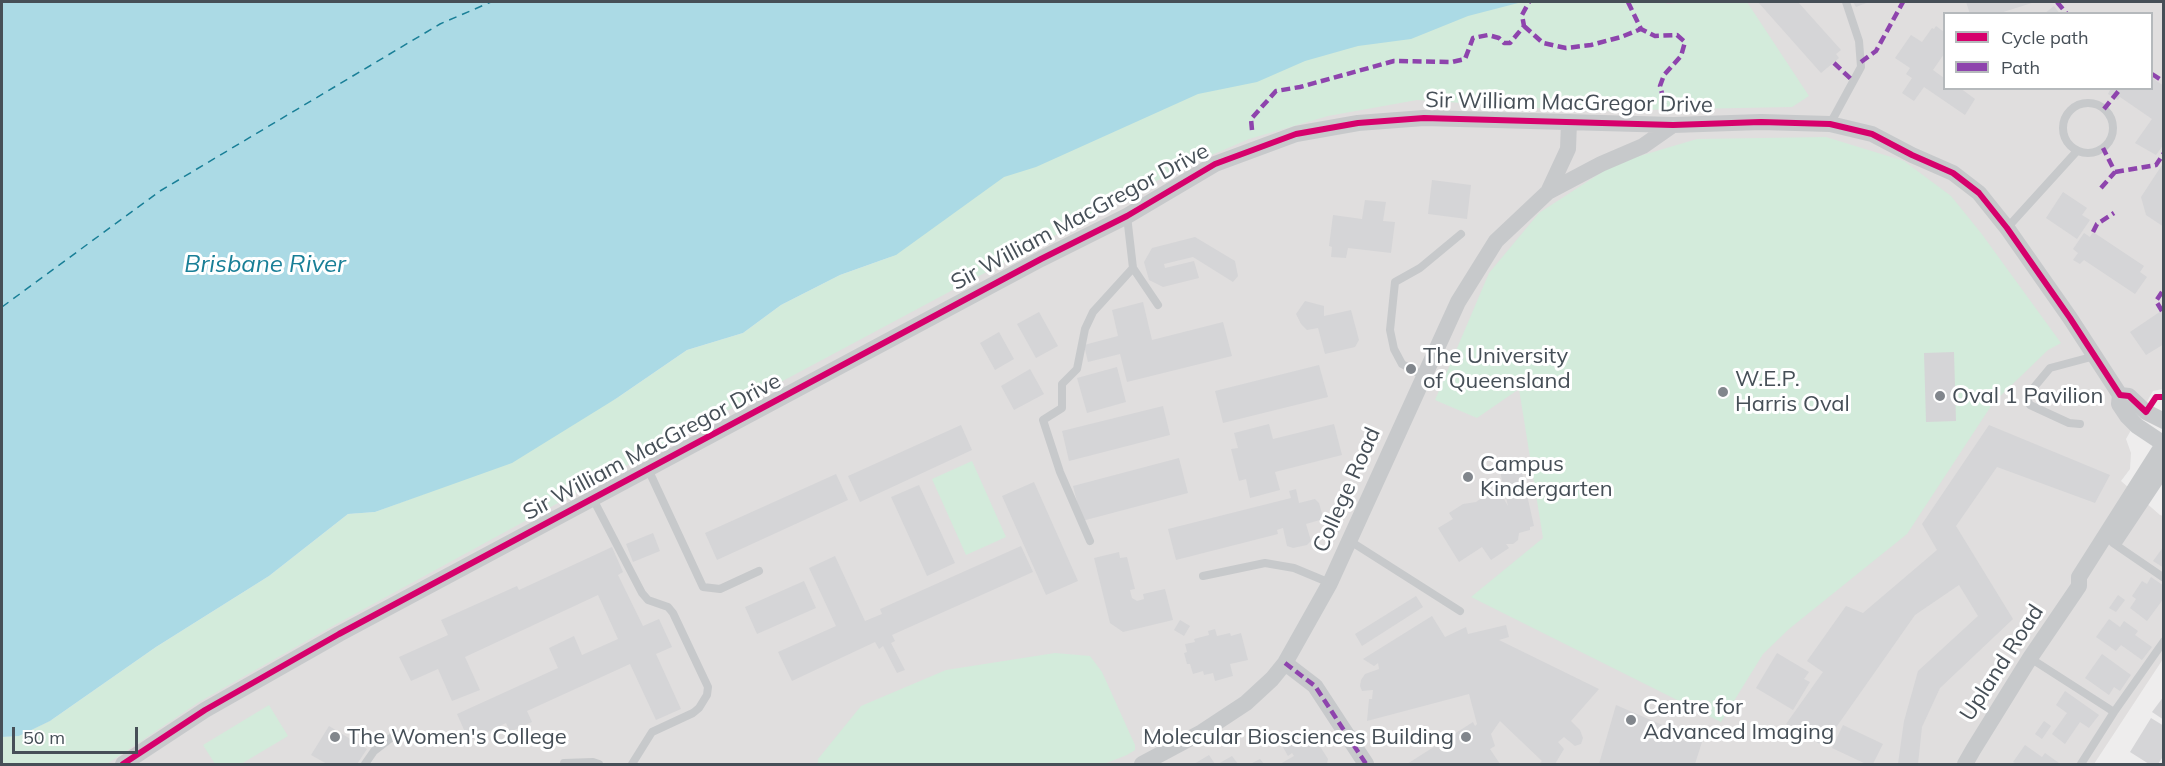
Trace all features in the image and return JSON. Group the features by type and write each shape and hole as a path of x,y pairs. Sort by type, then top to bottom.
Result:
{"street":[{"name":"Sir William MacGregor Drive","path":"123,765 205,710 339,634 1041,259 1127,216 1215,164 1296,134 1358,123 1424,118 1673,125 1757,122 1830,124 1872,134 1953,173 1979,193 2007,228 2095,356 2120,395 2119,404 2127,416 2137,426 2163,443"},
{"name":"College Road","path":"1548,192 1568,149 1569,122"},
{"name":"College Road","path":"1142,765 1161,760 1246,703 1272,679 1285,663 1320,604 1458,302 1496,241 1548,192 1643,146 1673,125"},
{"name":"Sir William MacGregor Drive","path":"2120,395 2128,396 2146,412 2163,421"},
{"name":"Upland Road","path":"2079,586 2079,577 2152,485 2163,443"},
{"name":"Upland Road","path":"1965,765 2030,658 2079,586 2088,582 2163,467"},
{"path":"1285,663 1315,686 1366,765"}],"lane":[{"path":"1830,124 1861,67 1859,41 1846,2"},
{"path":"2088,103 2097,105 2108,113 2112,120 2112,134 2109,142 2099,151 2090,153 2077,151 2070,146 2064,134 2066,117 2075,107 2088,103"},
{"path":"2007,228 2077,151"},
{"path":"1127,216 1133,268 1158,305"},
{"path":"1424,376 1402,364 1394,349 1390,330 1395,282 1420,268 1461,234"},
{"path":"1090,541 1060,472 1043,420 1062,408 1062,384 1077,369 1085,329 1093,312 1133,268"},
{"path":"2080,424 2068,423 2030,405 2026,397 2050,368 2095,356"},
{"path":"648,469 703,587 720,589 759,571"},
{"path":"593,499 642,593 648,600 668,607 673,614 708,687 707,696 693,713 652,732 632,765"},
{"path":"1350,541 1460,611"},
{"path":"2113,543 2163,578"},
{"path":"1203,576 1265,563 1294,568 1330,583"},
{"path":"2081,765 2163,641"},
{"path":"2030,658 2114,712"},
{"path":"364,765 375,751 396,734"},
{"path":"564,763 593,762 599,765"}],"shaded area":[{"name":"The University of Queensland","path":"1522,2 2163,2 2163,389 2153,391 2126,439 2131,453 2130,469 2121,481 2163,516 2163,659 2094,764 2,764 2,737 19,736"}],"green space":[{"path":"1388,2 1665,2 1667,4 1747,2 1809,96 1792,107 1584,111 1417,100 1328,116 1249,139 1179,169 721,414 331,627 199,702 107,764 2,764 2,737 19,736 50,721 156,647 269,576 348,514 375,512 429,492 617,398 687,350 743,333 781,305 840,275 896,255 838,273 346,512 2,617"},
{"path":"1826,137 1904,161 1951,196 1981,233 2061,343 2048,350 1993,403 1907,534 1789,629 1763,654 1721,722 1471,597 1543,538 1519,389 1477,418 1435,400 1489,273 1539,213 1616,163 1697,139"},
{"path":"972,461 1006,537 966,555 932,479"},
{"path":"1055,653 1090,656 1102,672 1135,745 1135,750 1104,764 818,764 818,759 861,706 946,670"},
{"path":"269,705 288,736 241,764 215,764 203,745"}],"water":[{"name":"Brisbane River","path":"2,2 1522,2 1468,16 1411,39 1358,46 1305,61 1257,82 1198,94 1036,167 1004,177 896,255 840,275 781,305 743,333 687,350 617,398 512,463 375,512 348,514 269,576 156,647 50,721 19,736 2,737"}],"building":[{"path":"1758,2 1798,2 1841,50 1836,54 1839,58 1821,73"},
{"path":"1853,2 1869,2 1856,7"},
{"path":"1966,2 2035,2 2003,12 1969,12"},
{"path":"2054,6 2058,12 2046,12"},
{"path":"1936,26 1943,31 1943,55 1933,70 1943,77 1943,90 1963,90 1975,99 1965,115 1924,87 1914,101 1902,93 1912,78 1906,74 1910,68 1895,58 1911,35 1922,42 1932,28"},
{"path":"2153,79 2164,86 2164,144 2156,155 2135,143 2152,119 2120,97 2118,100 2108,94 2110,90 2153,90"},
{"path":"2164,162 2164,227 2146,215 2141,197"},
{"path":"1432,180 1471,185 1467,219 1428,214"},
{"path":"2063,192 2087,208 2082,215 2090,220 2077,239 2046,218"},
{"path":"1365,200 1386,202 1383,221 1395,222 1391,253 1348,248 1346,258 1331,257 1332,247 1329,246 1333,215 1362,219"},
{"path":"2093,232 2144,266 2140,272 2147,277 2135,294 2084,260 2080,264 2073,260 2078,253 2073,249 2084,233 2090,237"},
{"path":"1195,237 1235,261 1238,276 1233,282 1193,257 1164,264 1165,268 1194,261 1199,278 1163,287 1149,280 1144,262 1152,248"},
{"path":"1305,301 1324,306 1324,316 1351,310 1359,340 1355,347 1325,354 1318,328 1307,330 1296,314"},
{"path":"1143,302 1152,340 1223,322 1232,356 1127,382 1120,354 1088,362 1084,345 1118,336 1112,310"},
{"path":"2164,309 2164,344 2146,355 2130,332"},
{"path":"1039,312 1058,346 1036,358 1017,324"},
{"path":"999,332 1014,359 995,370 980,343"},
{"name":"Oval 1 Pavilion","path":"1954,352 1956,421 1926,422 1924,353"},
{"path":"1319,365 1328,397 1223,423 1215,391"},
{"path":"1117,367 1126,402 1087,413 1077,378"},
{"path":"1030,369 1044,394 1014,410 1001,386"},
{"path":"1163,406 1170,435 1069,461 1062,431"},
{"path":"1269,424 1273,439 1334,424 1342,455 1275,472 1280,490 1250,498 1246,479 1239,481 1231,449 1238,448 1234,433"},
{"path":"961,425 972,450 860,502 848,476"},
{"path":"1989,425 2110,475 2095,503 1997,467 1956,526 2013,619 1940,688 1922,727 1918,764 1898,764 1904,721 1918,671 1978,616 1959,585 1915,615 1823,746 1786,724 1823,672 1807,661 1846,606 1863,613 1937,550 1922,524"},
{"path":"1179,458 1188,493 1082,521 1073,486"},
{"path":"1511,466 1515,468 1517,474 1522,473 1534,526 1530,527 1530,530 1519,533 1518,540 1513,544 1506,544 1509,548 1491,560 1482,547 1459,562 1438,528 1453,519 1449,513 1463,504 1476,502 1497,487 1508,506 1501,470"},
{"path":"836,474 848,500 717,560 705,533"},
{"path":"1034,482 1078,581 1046,595 1002,496"},
{"path":"919,485 955,563 927,576 891,497"},
{"path":"1296,489 1299,503 1315,499 1319,503 1323,517 1306,524 1311,541 1307,545 1293,548 1287,546 1283,528 1277,530 1278,534 1176,560 1168,529 1291,498 1289,491"},
{"path":"653,533 660,551 633,562 626,544"},
{"path":"1021,546 1033,572 892,635 895,641 891,643 905,670 897,673 883,646 879,649 875,642 792,681 778,652 836,626 809,568 835,556 865,621 882,614 880,609"},
{"path":"2164,546 2164,568 2153,561"},
{"path":"612,547 623,572 618,575 643,626 659,619 672,647 656,654 681,709 656,720 630,664 527,711 532,722 510,732 506,723 469,741 457,714 558,668 549,648 574,636 582,655 618,639 598,595 465,657 480,690 452,701 438,669 411,681 399,657 448,635 441,620 517,586 519,590"},
{"path":"1119,552 1120,558 1127,557 1135,589 1130,590 1132,598 1137,601 1144,599 1143,594 1165,589 1173,620 1123,632 1110,623 1094,558"},
{"path":"2151,577 2164,586 2164,598 2147,621 2130,608 2136,599 2132,596 2142,581 2147,584"},
{"path":"804,581 816,608 757,634 745,607"},
{"path":"2118,595 2125,600 2116,612 2109,608"},
{"path":"1416,596 1423,607 1362,646 1355,634"},
{"path":"1432,616 1445,637 1466,627 1468,634 1506,625 1509,637 1499,640 1599,689 1571,721 1580,730 1583,738 1581,744 1575,746 1564,737 1558,742 1564,749 1555,764 1539,764 1542,761 1500,721 1491,734 1495,746 1490,749 1500,764 1407,764 1473,722 1475,726 1477,724 1469,694 1367,721 1369,699 1372,699 1373,690 1362,691 1361,680 1365,674 1379,669 1378,663 1374,666 1363,659"},
{"path":"2109,619 2120,627 2124,621 2138,631 2135,635 2152,647 2142,660 2121,645 2116,651 2096,637"},
{"path":"1180,620 1190,626 1184,636 1174,630"},
{"path":"1215,629 1217,636 1241,633 1248,660 1230,664 1233,676 1215,681 1213,673 1204,675 1203,671 1193,674 1184,653 1187,652 1185,644 1209,635 1208,631"},
{"path":"1777,653 1809,672 1804,679 1810,682 1793,710 1756,688"},
{"path":"2102,654 2131,675 2120,691 2114,687 2109,695 2085,678"},
{"path":"2065,691 2099,715 2089,728 2080,722 2065,744 2052,734 2067,713 2056,705"},
{"path":"2164,696 2164,720 2152,712"},
{"name":"Centre for Advanced Imaging","path":"1616,705 1702,742 1695,764 1599,764"},
{"path":"2151,718 2164,726 2164,755 2158,764 2149,764 2130,752"},
{"path":"2044,721 2051,726 2042,739 2035,734"},
{"path":"1843,725 1883,744 1873,764 1866,764 1832,748"},
{"name":"The Women's College","path":"329,726 367,749 357,764 327,764 311,755"},
{"path":"1307,726 1328,759 1327,764 1280,764 1294,756 1292,753 1288,756 1280,742"},
{"path":"2025,745 2042,757 2045,753 2059,763 2017,764 2013,762"},
{"path":"1209,755 1215,764 1194,764"},
{"path":"1232,756 1238,764 1218,764"},
{"path":"1260,759 1264,764 1250,764"}],"ferry route":[{"path":"2,307 160,191 440,24 491,2"}],"marked path":[{"path":"1252,130 1251,119 1276,91 1300,87 1394,61 1452,62 1465,59 1473,38 1488,35 1499,38 1504,43 1510,43 1524,26 1522,15 1529,2"},
{"path":"1628,2 1641,29 1655,36 1677,35 1685,42 1681,56 1664,75 1660,86 1665,104"},
{"path":"1861,62 1876,51 1903,2"},
{"path":"2057,2 2065,12"},
{"path":"1524,26 1543,43 1566,48 1591,45 1641,29"},
{"path":"1834,63 1853,81"},
{"path":"2153,75 2164,82"},
{"path":"2104,109 2119,90"},
{"path":"2101,188 2115,172 2103,148"},
{"path":"2115,172 2156,165 2164,153"},
{"path":"2093,232 2097,224 2114,213"},
{"path":"2162,311 2156,301 2164,289"},
{"path":"1285,663 1315,686 1366,764"}],"cycle path":[{"path":"123,764 205,710 339,634 1041,259 1127,216 1215,164 1296,134 1358,123 1424,118 1673,125 1761,122 1830,124 1872,134 1953,173 1979,193 2007,228 2070,318 2120,395 2129,396 2146,412 2156,397 2164,397"}],"place":[{"name":"The University of Queensland","path":"1411,369"},
{"name":"W.E.P. Harris Oval","path":"1723,392"},
{"name":"Oval 1 Pavilion","path":"1940,396"},
{"name":"Campus Kindergarten","path":"1468,477"},
{"name":"Centre for Advanced Imaging","path":"1631,720"},
{"name":"The Women's College","path":"335,737"},
{"name":"Molecular Biosciences Building","path":"1466,737"}]}
